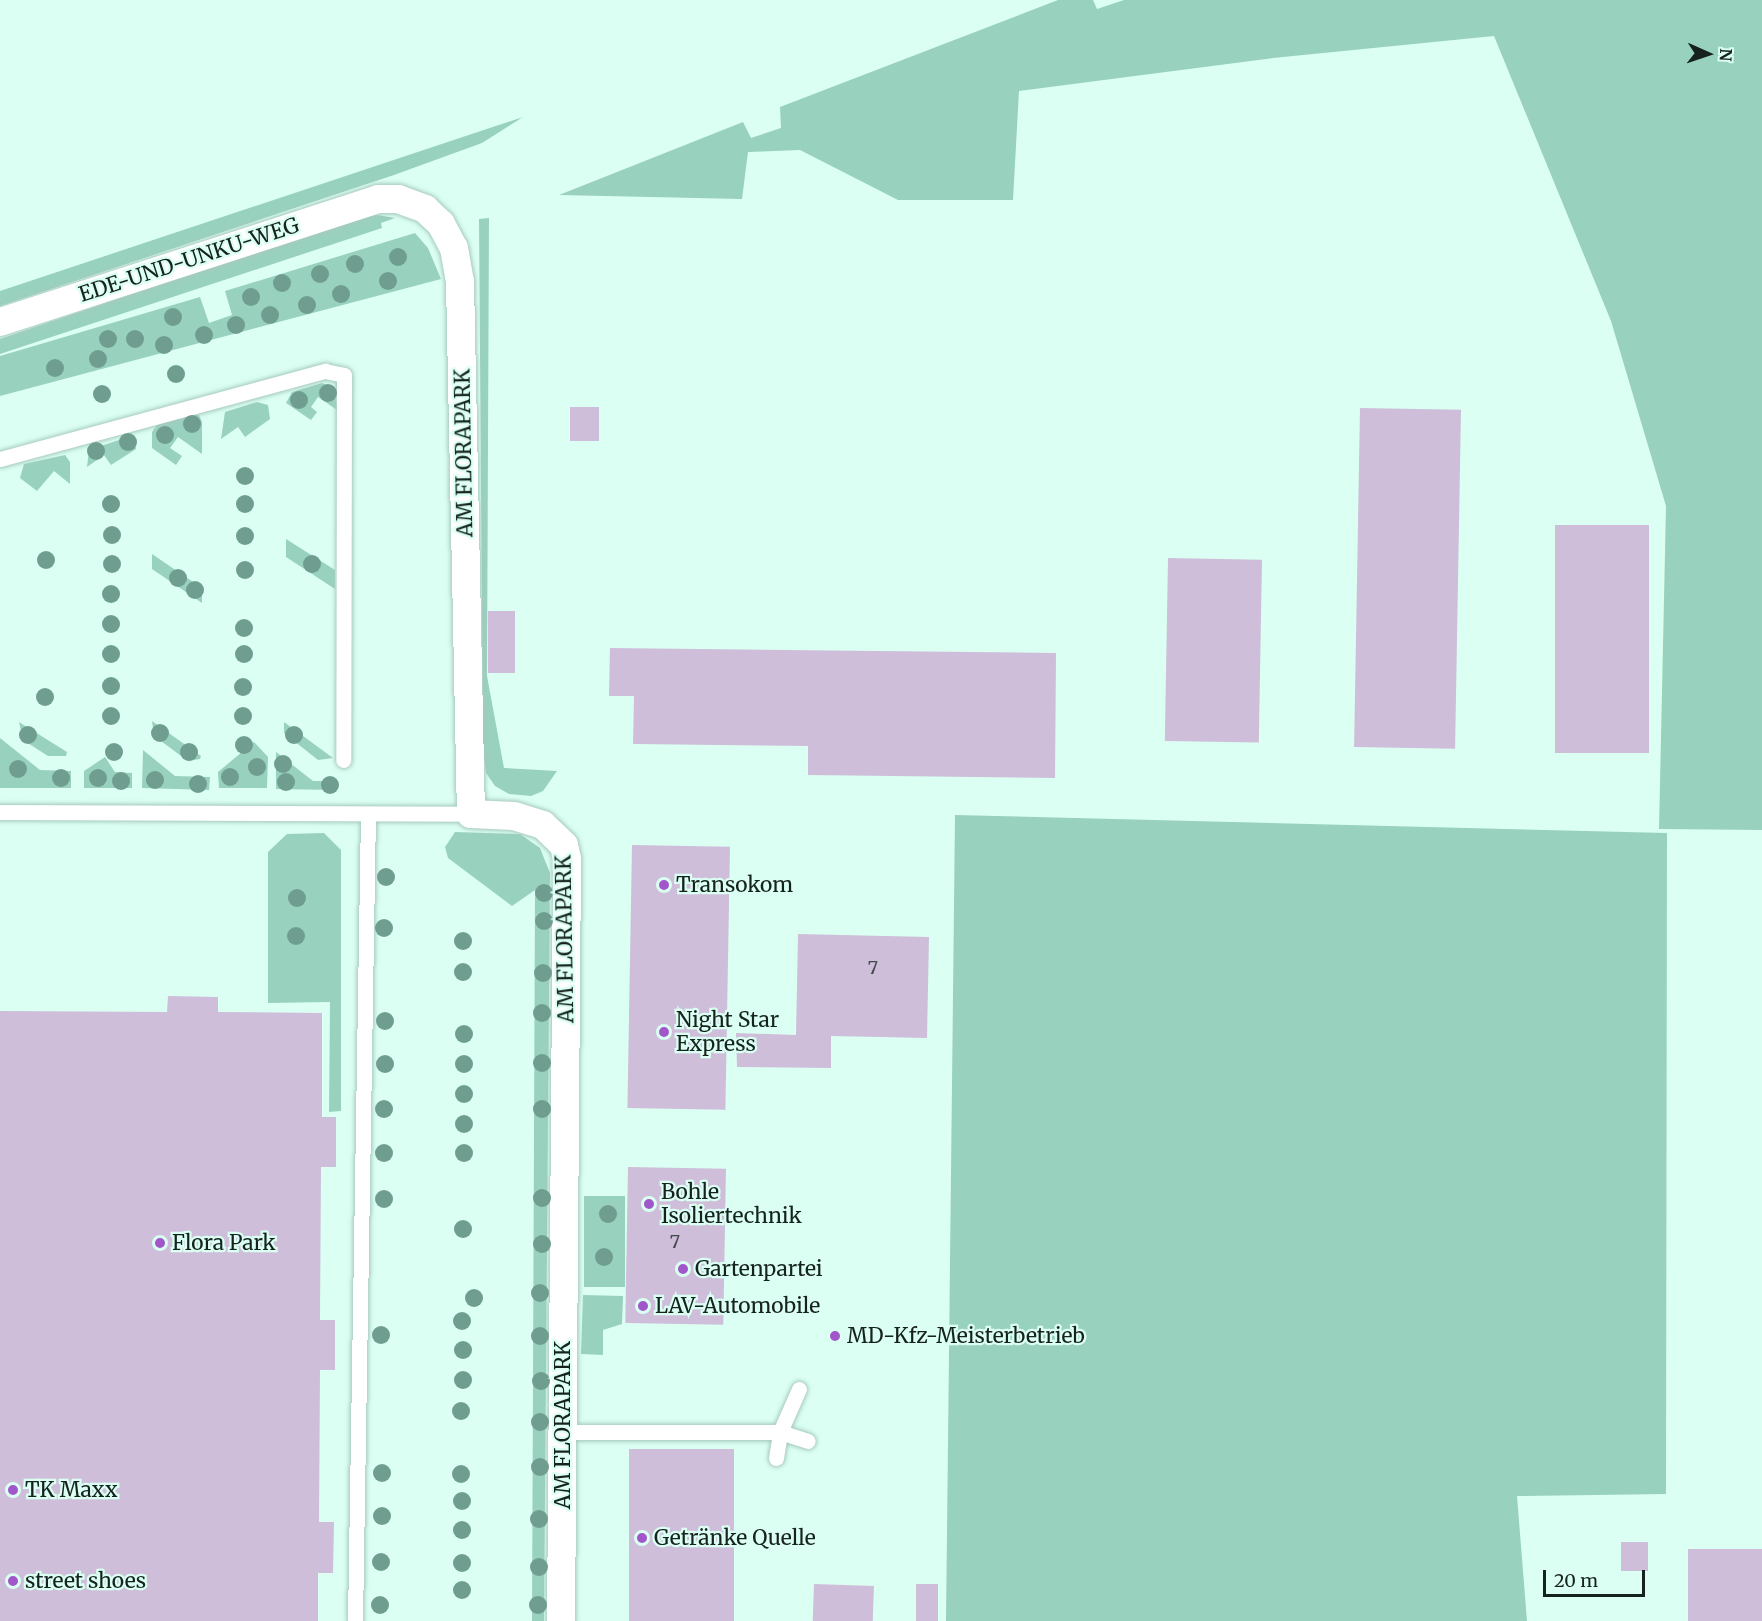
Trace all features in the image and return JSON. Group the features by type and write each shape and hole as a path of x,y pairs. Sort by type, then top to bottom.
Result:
{"street":[{"name":"EDE-UND-UNKU-WEG","path":"0,322 378,199"},
{"name":"AM FLORAPARK","path":"378,199 408,201 432,215 447,234 459,272 471,814 514,816 543,825 564,845 567,859 561,1621"}],"lane":[{"path":"0,459 325,371 342,373 345,390 343,760"},
{"path":"0,812 471,814"},
{"path":"355,1621 368,814"},
{"path":"776,1458 780,1432 799,1389"},
{"path":"563,1432 780,1432 808,1441"}],"green space":[{"path":"1058,0 1093,0 1097,9 1124,0 1762,0 1762,830 1659,829 1666,506 1611,321 1494,36 1273,58 1019,91 1013,200 898,200 800,150 748,152 742,199 559,195 743,122 751,138 781,128 780,107"},
{"path":"523,117 482,143 394,175 0,306 0,291"},
{"path":"377,215 395,218 381,223 382,228 0,354 0,339 358,217"},
{"path":"489,218 487,676 504,768 557,771 543,791 531,796 509,794 495,786 486,773 483,749 479,219"},
{"path":"415,233 428,248 441,279 0,396 0,356 200,297 209,323 232,315 225,291"},
{"path":"322,383 335,388 337,410 318,397 311,407 317,412 311,420 286,403 292,392"},
{"path":"257,402 268,405 270,419 245,437 238,427 221,439 225,412"},
{"path":"199,415 202,422 202,454 178,437 170,448 182,456 176,465 152,448 152,432 157,425"},
{"path":"128,437 135,439 136,449 111,465 104,455 87,467 89,450"},
{"path":"65,455 70,462 70,484 54,471 37,491 20,478 24,464"},
{"path":"286,539 335,570 335,589 286,557"},
{"path":"152,554 202,588 202,603 152,569"},
{"path":"152,721 201,756 200,759 188,761 154,736"},
{"path":"19,722 67,752 66,756 48,756 23,740"},
{"path":"284,722 333,758 318,760 284,733"},
{"path":"0,738 40,770 71,771 71,788 0,788"},
{"path":"254,742 268,757 267,788 219,788 218,772"},
{"path":"143,750 175,776 210,777 209,790 142,788"},
{"path":"276,752 313,781 334,781 334,790 276,789"},
{"path":"105,757 115,772 132,773 132,788 84,788 84,771"},
{"path":"955,815 1667,833 1666,1494 1517,1496 1527,1621 946,1621"},
{"path":"455,832 520,834 540,848 550,873 544,1621 532,1621 535,890 512,906 448,858 445,847"},
{"path":"324,833 341,850 341,1111 329,1112 330,1002 268,1003 268,852 287,834"},
{"path":"584,1196 625,1196 625,1287 584,1287"},
{"path":"583,1295 623,1296 622,1324 603,1330 603,1355 581,1354"}],"building":[{"path":"570,407 599,407 599,441 570,441"},
{"path":"1360,408 1461,410 1455,749 1354,747"},
{"path":"1555,525 1649,525 1649,753 1555,753"},
{"path":"1168,558 1262,560 1259,743 1165,741"},
{"path":"488,611 515,611 515,673 488,673"},
{"path":"610,648 1056,653 1055,778 808,775 808,746 633,744 634,696 609,696"},
{"path":"632,845 730,847 725,1110 627,1108"},
{"path":"798,934 929,937 927,1038 831,1036 831,1068 737,1067 736,1033 796,1035"},
{"name":"Flora Park","path":"168,996 218,997 218,1012 322,1013 322,1117 336,1117 336,1167 321,1167 320,1320 335,1320 335,1370 320,1370 319,1522 334,1522 333,1573 318,1573 318,1621 0,1621 0,1011 167,1012"},
{"path":"628,1167 726,1169 723,1325 625,1323"},
{"path":"629,1449 734,1449 734,1621 629,1621"},
{"path":"1621,1542 1648,1542 1648,1571 1621,1571"},
{"path":"1688,1549 1762,1549 1762,1621 1688,1621"},
{"path":"814,1584 874,1586 873,1621 813,1621"},
{"path":"916,1584 938,1584 938,1621 916,1621"}],"place":[{"name":"Transokom","path":"664,885"},
{"name":"Night Star Express","path":"664,1032"},
{"name":"Bohle Isoliertechnik","path":"649,1204"},
{"name":"Flora Park","path":"160,1243"},
{"name":"Gartenpartei","path":"683,1269"},
{"name":"LAV-Automobile","path":"643,1306"},
{"name":"MD-Kfz-Meisterbetrieb","path":"835,1336"},
{"name":"TK Maxx","path":"13,1490"},
{"name":"Getränke Quelle","path":"642,1538"},
{"name":"street shoes","path":"13,1581"}]}
